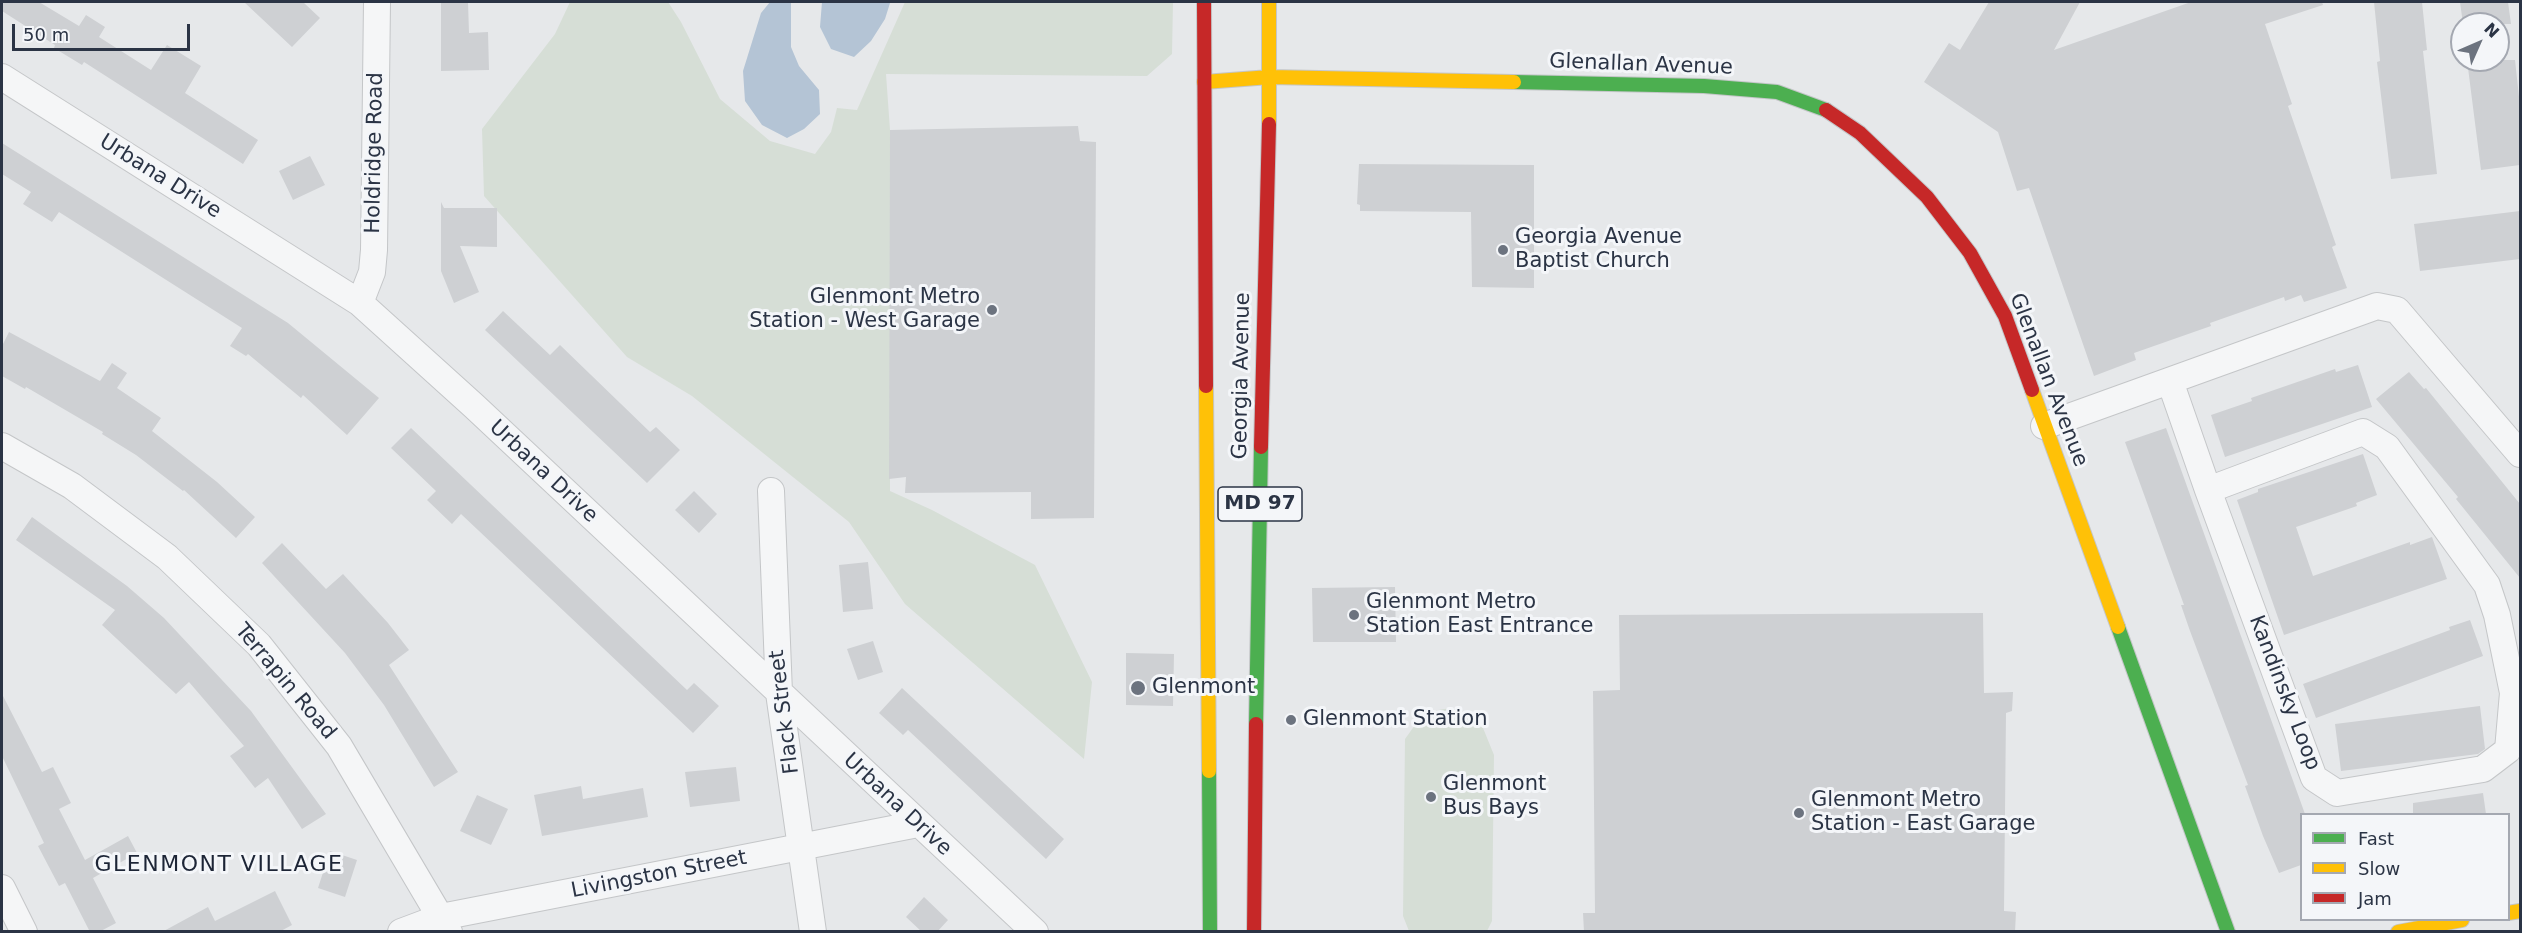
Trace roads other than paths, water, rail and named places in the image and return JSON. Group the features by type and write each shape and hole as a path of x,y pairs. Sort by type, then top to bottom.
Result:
{"main road":[{"name":"Georgia Avenue","path":"1204,2 1210,932"},
{"name":"Georgia Avenue","path":"1254,932 1258,591 1270,77 1269,2"},
{"name":"Glenallan Avenue","path":"1204,82 1270,77 1704,86 1777,92 1824,109 1860,133 1927,197 1970,253 2005,316 2228,932"},
{"path":"2398,932 2457,921"}],"street":[{"name":"Holdridge Road","path":"360,303 372,272 374,250 377,2"},
{"name":"Urbana Drive","path":"2,77 360,303 483,414 918,825 1035,932"},
{"path":"2044,426 2377,306 2397,310 2520,454"},
{"name":"Kandinsky Loop","path":"2170,381 2208,490 2314,778 2337,793 2482,770 2508,750 2517,692 2487,585 2388,447 2363,432 2208,490"},
{"name":"Terrapin Road","path":"2,446 72,486 167,557 260,645 339,746 445,924"},
{"name":"Flack Street","path":"771,491 779,693 803,846 813,932"},
{"name":"Livingston Street","path":"401,932 803,846 918,825"},
{"path":"2,888 24,932"}],"water":[{"path":"770,2 791,2 791,47 799,66 819,90 820,114 804,129 787,138 762,125 745,101 743,71 761,13"},
{"path":"822,2 890,3 885,19 871,41 854,57 831,49 820,27"}],"place":[{"name":"Georgia Avenue Baptist Church","path":"1503,250"},
{"name":"Glenmont Metro Station - West Garage","path":"992,310"},
{"name":"Glenmont Metro Station East Entrance","path":"1354,615"},
{"name":"Glenmont","path":"1138,688"},
{"name":"Glenmont Station","path":"1291,720"},
{"name":"Glenmont Bus Bays","path":"1431,797"},
{"name":"Glenmont Metro Station - East Garage","path":"1799,813"}],"district":[{"name":"GLENMONT VILLAGE","path":"219,865"}]}
